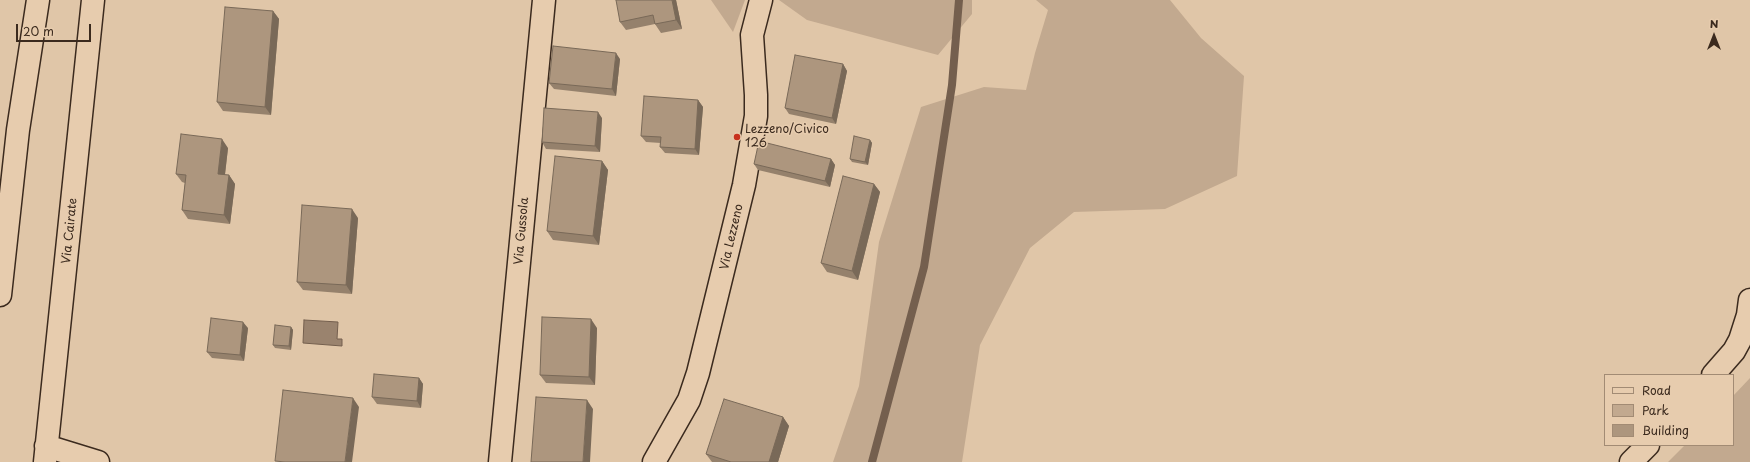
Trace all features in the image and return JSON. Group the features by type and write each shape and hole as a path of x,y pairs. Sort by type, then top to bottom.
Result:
{"main road":[{"path":"0,294 18,130 38,0"},
{"name":"Via Cairate","path":"46,454 93,0"},
{"name":"Via Gussola","path":"500,462 544,0"},
{"name":"Via Lezzeno","path":"654,462 689,400 698,373 744,185 756,116 752,35 761,0"},
{"path":"1715,374 1734,351 1740,340 1748,315 1750,300"},
{"path":"1631,462 1647,446"},
{"path":"46,454 98,462"}],"green space":[{"path":"711,0 745,0 733,32"},
{"path":"779,0 972,0 972,14 938,55 807,20"},
{"path":"1036,0 1170,0 1201,38 1244,76 1237,176 1165,209 1074,212 1030,248 980,345 962,462 833,462 859,386 879,242 921,107 984,87 1026,90 1048,10"},
{"path":"1750,378 1750,462 1668,462 1684,446 1734,446 1734,395"}],"shaded area":[{"path":"304,320 338,322 337,339 342,339 342,346 303,343"}],"building":[{"path":"616,0 672,0 676,20 655,24 653,15 620,22"},
{"path":"225,7 273,11 265,107 217,102"},
{"path":"553,46 616,53 612,89 549,83"},
{"path":"795,55 843,64 832,118 785,108"},
{"path":"644,96 698,100 695,149 660,147 661,137 641,136"},
{"path":"544,108 598,112 595,146 542,142"},
{"path":"181,134 222,139 218,174 229,175 224,215 182,210 186,175 176,174"},
{"path":"854,136 870,140 865,162 850,159"},
{"path":"759,141 831,159 825,181 754,164"},
{"path":"555,156 602,161 593,236 547,231"},
{"path":"843,176 874,184 852,271 821,263"},
{"path":"302,205 352,209 346,285 297,282"},
{"path":"542,317 591,319 589,377 540,375"},
{"path":"211,318 243,322 240,355 207,352"},
{"path":"275,325 291,327 289,346 273,345"},
{"path":"374,374 419,378 417,401 372,397"},
{"path":"283,390 353,398 345,462 275,461"},
{"path":"536,397 587,400 583,462 531,462"},
{"path":"724,399 783,417 769,462 731,462 706,454"}],"waterway":[{"path":"872,462 924,267 952,85 959,0"}],"place":[{"name":"Lezzeno/Civico 126","path":"737,137"}]}
